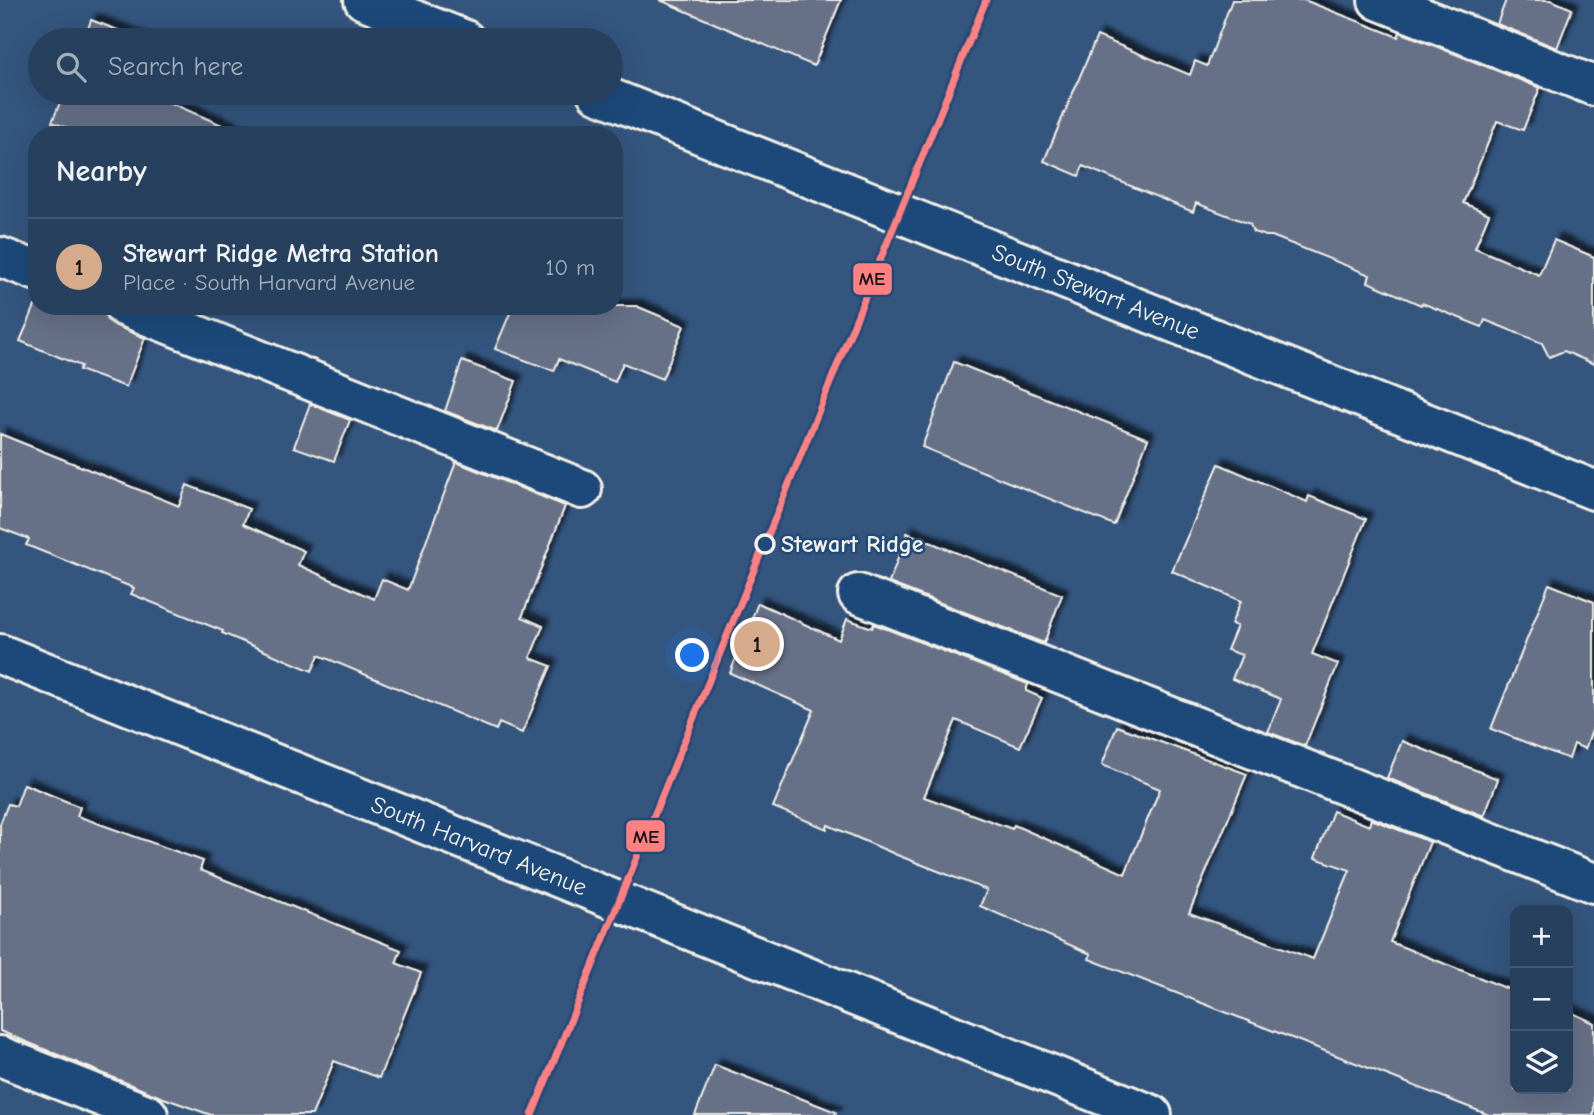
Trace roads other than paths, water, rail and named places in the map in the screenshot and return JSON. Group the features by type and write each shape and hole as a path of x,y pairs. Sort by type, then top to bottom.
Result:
{"street":[{"path":"364,0 435,28"},
{"path":"1378,0 1594,86"},
{"name":"South Stewart Avenue","path":"623,103 1594,490"},
{"path":"0,257 28,268"},
{"path":"147,315 582,489"},
{"path":"858,594 1594,883"},
{"name":"South Harvard Avenue","path":"0,654 1152,1115"},
{"path":"0,1056 148,1115"}],"place":[{"name":"Stewart Ridge","path":"765,544"},
{"name":"Stewart Ridge Metra Station","path":"757,644"}]}
